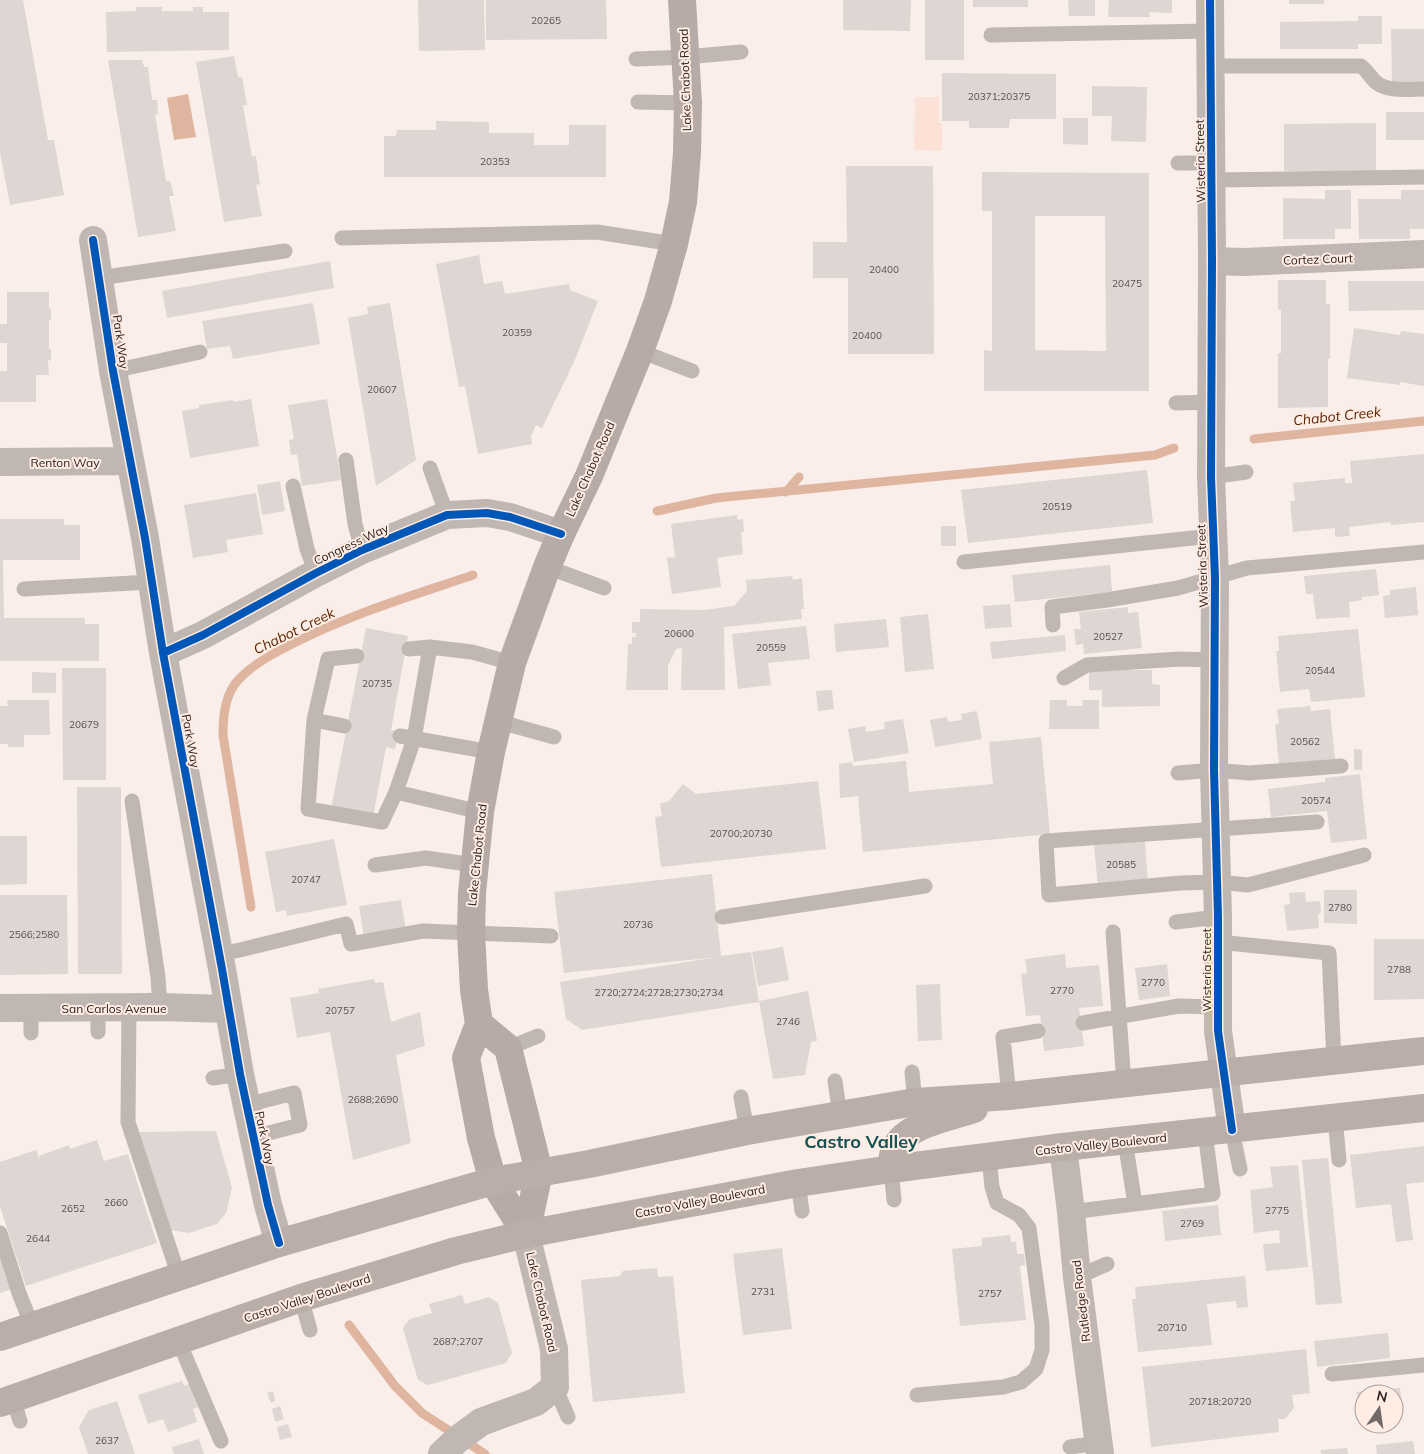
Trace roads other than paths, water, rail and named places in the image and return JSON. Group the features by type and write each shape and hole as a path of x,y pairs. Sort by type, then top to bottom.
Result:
{"main road":[{"name":"Lake Chabot Road","path":"526,1234 493,1181 481,1138 466,1058 479,1024 474,990 471,933 474,865 480,812 490,752 512,663 547,567 589,476 640,351 658,301 674,244 683,202 687,153 688,103 682,0"},
{"path":"479,1024 508,1048"},
{"name":"Lake Chabot Road","path":"508,1048 539,1172 526,1234"},
{"path":"0,1338 280,1243 493,1181 589,1164 748,1131 915,1102 1008,1096 1424,1051"},
{"path":"891,1169 892,1155 903,1136 924,1125 1008,1096"},
{"name":"Castro Valley Boulevard","path":"11,1408 114,1362 179,1342 301,1298 456,1251 526,1234 798,1183 891,1169 1063,1147 1424,1108"}],"street":[{"name":"Wisteria Street","path":"1210,0 1211,477 1215,578 1214,770 1218,930 1217,1007 1218,1031 1232,1130"},
{"name":"Park Way","path":"93,240 113,371 145,538 163,653 240,1074 268,1206 280,1243"},
{"name":"Cortez Court","path":"1212,261 1244,262 1424,254"},
{"name":"Renton Way","path":"0,462 130,462"},
{"name":"Congress Way","path":"163,653 203,635 362,550 447,515 487,513 510,517 561,534"},
{"name":"San Carlos Avenue","path":"0,1008 31,1020 98,1020 129,1008 228,1009"},
{"name":"Rutledge Road","path":"1063,1147 1072,1212 1077,1277 1100,1449"},
{"name":"Lake Chabot Road","path":"526,1234 554,1349 555,1387"},
{"path":"442,1454 481,1422 536,1402 555,1387"}],"lane":[{"path":"991,35 1210,31"},
{"path":"636,59 742,52"},
{"path":"1210,66 1361,66 1369,72 1376,83 1386,88 1424,89"},
{"path":"638,102 688,103"},
{"path":"1178,163 1211,172 1424,177"},
{"path":"342,238 596,232 674,244"},
{"path":"99,278 285,251"},
{"path":"640,351 692,371"},
{"path":"113,371 200,352"},
{"path":"1176,403 1212,402"},
{"path":"346,460 355,524 362,550"},
{"path":"430,468 447,515"},
{"path":"1211,477 1246,472"},
{"path":"293,486 307,549 316,573"},
{"path":"964,562 1212,536"},
{"path":"1053,625 1052,608 1169,590 1247,568 1424,552"},
{"path":"547,567 604,588"},
{"path":"24,589 151,582"},
{"path":"409,650 430,647 472,652 512,663"},
{"path":"357,656 328,659 314,720 308,810 382,822 396,792 407,737 430,647"},
{"path":"1064,678 1087,665 1180,659 1214,660"},
{"path":"314,720 344,726"},
{"path":"497,721 554,737"},
{"path":"407,737 490,752"},
{"path":"1178,774 1214,770 1249,773 1341,766"},
{"path":"396,792 480,812"},
{"path":"132,801 158,977 160,1007"},
{"path":"1317,822 1046,841 1049,895 1180,883 1217,882 1248,884 1364,855"},
{"path":"375,865 426,858 474,865"},
{"path":"722,917 924,886"},
{"path":"1176,922 1329,952 1334,1061"},
{"path":"219,954 346,924 350,944 423,931 551,936"},
{"path":"1113,932 1120,1017 1120,1050 1124,1084"},
{"path":"1083,1023 1179,1006 1217,1007"},
{"path":"129,1008 128,1122 179,1277"},
{"path":"1008,1096 1003,1036 1038,1031"},
{"path":"508,1048 538,1036"},
{"path":"912,1072 915,1102"},
{"path":"213,1078 240,1074"},
{"path":"835,1082 840,1115"},
{"path":"246,1105 294,1093 300,1125 253,1138"},
{"path":"741,1097 748,1131"},
{"path":"1335,1118 1339,1160"},
{"path":"1232,1130 1240,1169"},
{"path":"1072,1212 1212,1194 1205,1132"},
{"path":"1125,1141 1135,1204"},
{"path":"917,1395 1003,1387 1022,1382 1036,1369 1042,1350 1042,1325 1029,1228 1019,1215 997,1203 992,1187 989,1157"},
{"path":"891,1169 894,1200"},
{"path":"798,1183 802,1211"},
{"path":"0,1233 19,1293 32,1326"},
{"path":"1077,1277 1107,1264"},
{"path":"301,1298 310,1330"},
{"path":"179,1342 220,1441"},
{"path":"1332,1374 1424,1365"},
{"path":"555,1387 568,1418"},
{"path":"1070,1446 1100,1449"}],"waterway":[{"name":"Chabot Creek","path":"1254,439 1424,421"},
{"path":"657,511 716,498 1155,455 1174,448"},
{"path":"786,492 799,477"},
{"name":"Chabot Creek","path":"251,907 223,735 226,705 235,684 246,672 260,662 319,631 384,605 473,575"},
{"name":"Chabot Creek","path":"349,1325 395,1386 422,1413 485,1454"}],"district":[{"name":"Castro Valley","path":"861,1141"}]}
